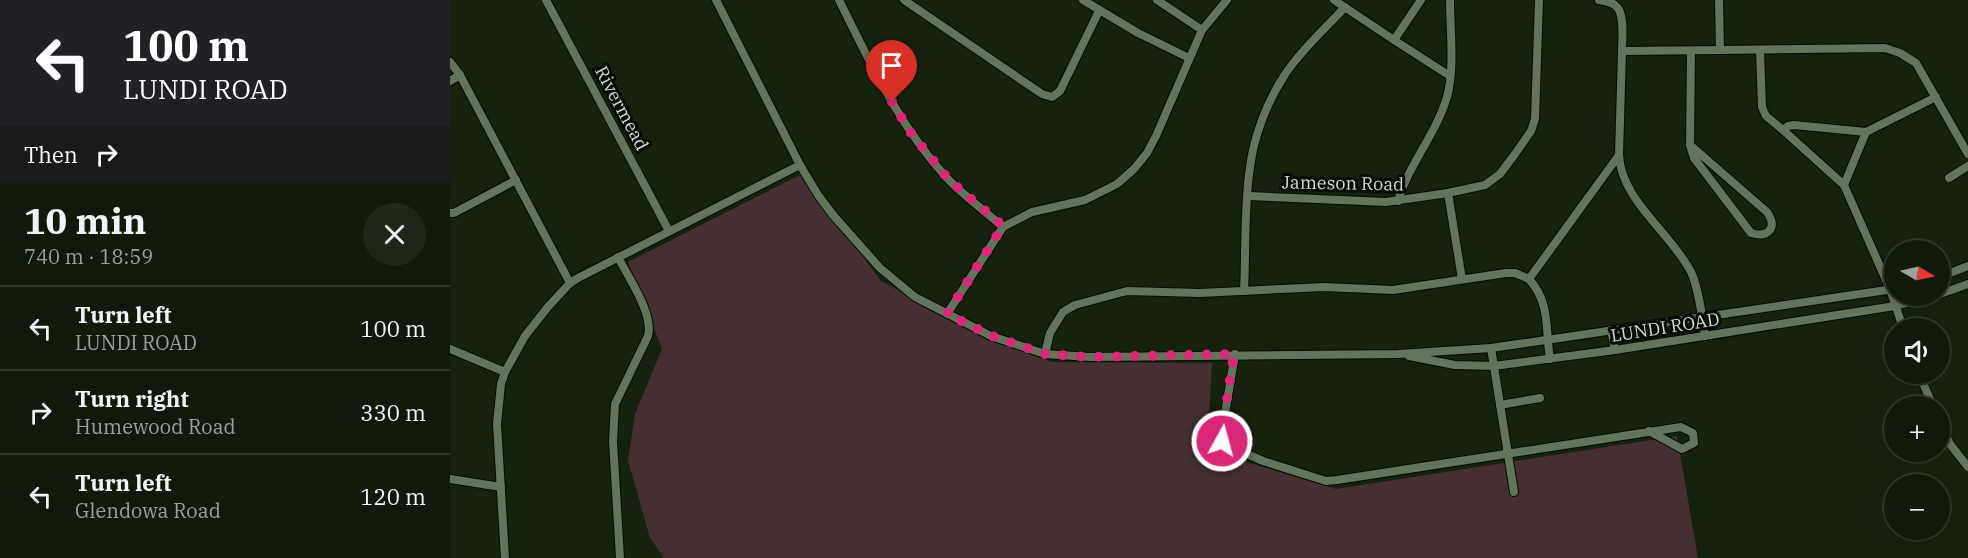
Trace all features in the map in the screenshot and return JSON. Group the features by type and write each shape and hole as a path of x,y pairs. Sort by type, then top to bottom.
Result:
{"street":[{"name":"Rivermead","path":"546,0 669,231"},
{"name":"LUNDI ROAD","path":"716,0 800,165 833,215 865,253 915,297 992,336 1045,354 1089,357 1398,354 1491,348 1884,290"},
{"path":"839,0 883,88 911,133 949,180 1003,226"},
{"path":"904,0 1042,94 1052,97 1060,91 1099,11"},
{"path":"1083,0 1137,33 1189,58"},
{"path":"1157,0 1202,30"},
{"path":"947,314 1003,226 1032,212 1085,200 1118,184 1147,153 1202,30 1227,0"},
{"path":"1334,0 1450,76"},
{"path":"1394,40 1421,0"},
{"path":"1398,201 1407,176 1446,99 1450,76 1450,0"},
{"name":"Jameson Road","path":"1248,196 1398,201 1448,193 1485,185 1492,181 1531,131 1535,119 1539,0"},
{"path":"1599,0 1611,3 1621,14 1619,155 1621,171 1625,181 1690,271 1705,336"},
{"path":"1719,0 1720,50"},
{"path":"1244,291 1250,167 1255,143 1277,89 1289,69 1345,7"},
{"path":"1622,51 1885,48 1916,63 1968,154"},
{"path":"1760,50 1762,107 1766,116 1844,185 1884,272"},
{"path":"1690,144 1767,212 1773,220 1766,234 1760,236 1751,233 1694,158 1690,144 1691,51"},
{"path":"450,62 460,75 570,284"},
{"path":"450,81 460,75"},
{"path":"1783,130 1794,125 1866,132 1935,98"},
{"path":"1844,185 1866,132"},
{"path":"1529,279 1619,155"},
{"path":"505,558 497,408 505,372 525,336 570,284 618,257 800,165"},
{"path":"1949,177 1968,166"},
{"path":"450,213 516,180"},
{"path":"1448,193 1462,279"},
{"path":"618,257 650,325 648,336 615,404 613,441 620,558"},
{"path":"1950,273 1968,266"},
{"path":"1045,354 1050,333 1062,312 1075,305 1127,291 1200,293 1324,287 1393,290 1515,273 1529,279 1545,305 1550,359"},
{"path":"1950,291 1968,284"},
{"path":"1895,306 1899,318"},
{"name":"LUNDI ROAD","path":"1398,354 1455,365 1494,366 1615,350 1895,306"},
{"path":"1611,330 1615,350"},
{"path":"1491,348 1514,492"},
{"path":"450,349 505,372"},
{"path":"1234,354 1222,441 1226,446 1263,461 1320,480 1330,481 1649,431 1681,427 1693,433 1694,443 1682,449 1649,431"},
{"path":"1500,405 1540,398"},
{"path":"1950,444 1968,467"},
{"path":"450,479 501,487"}],"shaded area":[{"path":"802,174 881,281 992,341 1053,362 1212,363 1207,450 1336,489 1677,436 1698,558 664,558 650,538 628,460 635,414 662,349 628,262"}],"route":[{"path":"892,102 911,133 949,180 1003,226 947,314 992,336 1045,354 1089,357 1234,354 1222,441"}]}
